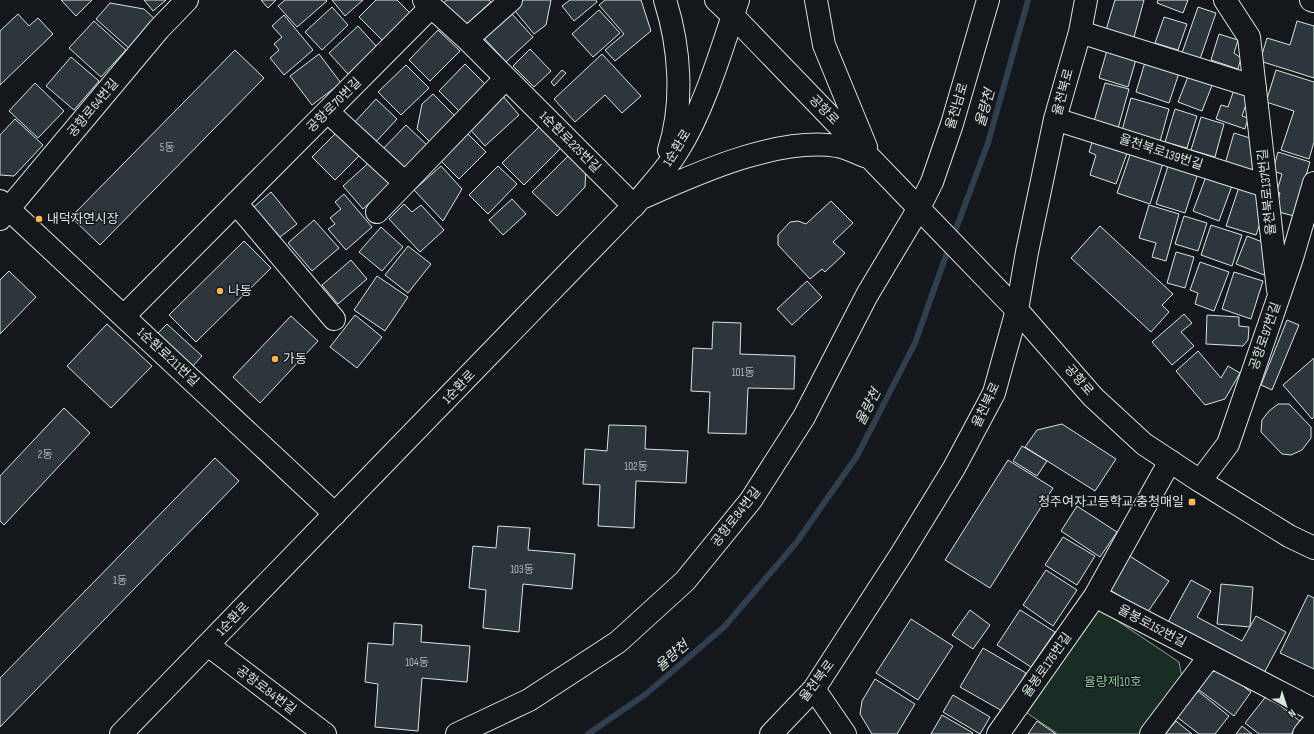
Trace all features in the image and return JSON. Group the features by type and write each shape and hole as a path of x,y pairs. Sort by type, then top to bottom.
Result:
{"street":[{"name":"공항로64번길","path":"3,209 159,29 187,0"},
{"path":"467,39 511,0"},
{"path":"638,202 669,149 676,122 678,69 665,0"},
{"name":"공항로","path":"716,0 735,8 870,158 997,288 1093,397 1144,444 1170,462 1289,536 1314,548"},
{"path":"816,0 824,45 870,158"},
{"name":"율천남로","path":"925,214 932,182 952,124 988,0"},
{"name":"율천북로","path":"771,734 814,688 902,553 954,468 994,394 1017,310 1027,252 1056,119 1080,32 1086,0"},
{"name":"율천북로137번길","path":"1224,0 1249,37 1279,296"},
{"name":"1순환로225번길","path":"428,3 638,202"},
{"name":"공항로70번길","path":"124,316 328,112 428,3"},
{"name":"1순환로","path":"122,734 638,202 677,152 691,125 704,96 735,8"},
{"path":"1080,32 1255,87"},
{"path":"377,212 404,182 506,78"},
{"path":"328,112 404,182"},
{"name":"율천북로139번길","path":"1056,119 1266,186"},
{"path":"638,202 704,170 735,160 786,147 813,145 837,146 870,158"},
{"name":"공항로97번길","path":"1200,481 1228,444 1279,296 1314,183"},
{"path":"236,203 334,319"},
{"name":"1순환로211번길","path":"3,209 124,316 335,514"},
{"name":"공항로84번길","path":"457,734 529,700 618,642 685,580 752,500 804,417 867,295 925,214"},
{"path":"1095,596 1170,462"},
{"name":"율봉로152번길","path":"1095,596 1314,710"},
{"name":"율봉로176번길","path":"998,734 1095,596"},
{"name":"공항로84번길","path":"208,645 325,734"},
{"path":"1151,734 1210,656"},
{"path":"814,688 845,734"},
{"path":"1304,734 1314,722"}],"green space":[{"name":"율량제10호","path":"1098,608 1179,662 1183,683 1149,734 1058,734 1027,713"}],"building":[{"path":"61,0 92,0 76,16"},
{"path":"144,0 166,0 153,11"},
{"path":"261,0 276,0 268,8"},
{"path":"285,0 327,1 297,27 278,6"},
{"path":"332,0 363,0 345,16"},
{"path":"376,0 397,0 411,14 384,42 359,17"},
{"path":"447,0 489,0 491,2 461,29 440,5"},
{"path":"518,0 551,0 546,25 534,34 511,6"},
{"path":"570,0 596,0 597,2 574,21 562,6"},
{"path":"605,0 641,0 651,31 615,61 605,50 624,34 599,5"},
{"path":"1115,0 1144,0 1134,37 1106,30"},
{"path":"1158,0 1188,0 1183,13 1157,3"},
{"path":"110,3 144,9 158,22 132,51 96,19"},
{"path":"332,7 348,25 322,50 305,32"},
{"path":"1198,7 1216,13 1200,59 1182,53"},
{"path":"599,10 620,33 593,57 572,34"},
{"path":"511,13 533,37 506,62 484,38"},
{"path":"18,14 29,26 38,18 53,34 0,85 0,31"},
{"path":"284,15 313,50 284,75 270,58 279,50 274,44 282,37 272,26"},
{"path":"1164,17 1187,24 1178,50 1155,43"},
{"path":"94,21 126,50 101,77 69,48"},
{"path":"1297,21 1314,26 1314,78 1260,61 1267,38 1290,45"},
{"path":"358,26 377,47 348,74 329,53"},
{"path":"438,30 460,51 430,81 409,60"},
{"path":"1219,34 1238,40 1234,53 1241,58 1238,69 1211,60"},
{"path":"1108,47 1137,56 1128,87 1099,78"},
{"path":"530,49 551,71 534,87 513,66"},
{"path":"235,50 264,78 100,245 71,217"},
{"path":"319,54 341,83 312,105 290,76"},
{"path":"602,54 641,96 622,113 605,95 575,122 554,99"},
{"path":"71,57 99,81 74,110 46,86"},
{"path":"1146,59 1180,70 1169,103 1136,92"},
{"path":"465,64 490,89 463,115 439,91"},
{"path":"406,65 429,88 401,115 378,92"},
{"path":"562,70 566,73 554,86 551,82"},
{"path":"1276,70 1314,82 1314,142 1309,159 1281,150 1294,111 1266,102"},
{"path":"1189,74 1213,83 1202,111 1178,102"},
{"path":"35,83 64,111 38,138 9,111"},
{"path":"1105,83 1129,89 1117,132 1093,125"},
{"path":"1236,84 1251,90 1242,116 1248,118 1245,129 1216,119 1221,105 1228,107"},
{"path":"433,94 455,116 430,142 417,129 422,104"},
{"path":"502,95 519,115 485,146 468,127"},
{"path":"1131,98 1169,109 1159,145 1121,134"},
{"path":"376,99 397,119 373,145 352,125"},
{"path":"1175,109 1197,116 1187,148 1165,142"},
{"path":"1201,117 1224,124 1215,157 1191,150"},
{"path":"15,119 43,145 14,176 0,175 0,135"},
{"path":"406,125 429,147 402,175 379,153"},
{"path":"540,126 561,148 524,185 502,163"},
{"path":"338,131 361,154 335,180 312,157"},
{"path":"465,131 486,152 459,179 438,158"},
{"path":"1234,133 1250,138 1253,172 1225,164"},
{"path":"1094,136 1129,148 1116,184 1090,175 1096,155 1089,152"},
{"path":"1132,149 1164,160 1150,204 1117,193"},
{"path":"1278,152 1310,162 1294,216 1275,211 1280,193 1277,191 1282,174 1273,171"},
{"path":"571,153 586,167 585,187 557,216 532,192"},
{"path":"373,159 393,182 363,209 343,186"},
{"path":"1169,163 1198,173 1185,213 1156,204"},
{"path":"441,166 462,189 443,221 414,190"},
{"path":"498,166 517,184 488,214 469,195"},
{"path":"1207,174 1233,183 1219,221 1193,211"},
{"path":"1241,181 1260,187 1264,212 1256,235 1226,226"},
{"path":"271,192 297,224 280,237 254,207"},
{"path":"344,194 372,227 346,250 328,229 335,224 330,218 341,209 335,202"},
{"path":"512,199 526,214 503,235 489,220"},
{"path":"831,201 853,223 833,242 845,253 825,272 822,269 810,279 778,245 778,235 790,222 798,221 806,224"},
{"path":"404,204 412,212 421,205 444,230 420,252 389,219"},
{"path":"1149,205 1179,214 1166,261 1152,257 1156,243 1139,238"},
{"path":"1184,216 1207,223 1198,251 1175,244"},
{"path":"314,220 339,248 312,271 288,243"},
{"path":"1211,225 1242,235 1232,266 1201,255"},
{"path":"1100,226 1173,294 1162,305 1169,312 1151,332 1071,258"},
{"path":"381,227 403,247 382,271 359,252"},
{"path":"1247,236 1265,243 1268,264 1264,275 1236,264"},
{"name":"나동","path":"244,241 271,268 196,342 169,315"},
{"path":"408,246 431,264 408,293 385,275"},
{"path":"1176,252 1194,257 1185,288 1167,283"},
{"path":"351,260 367,279 338,304 322,285"},
{"path":"1200,262 1229,272 1214,311 1195,304 1198,293 1190,290"},
{"path":"9,271 36,297 0,334 0,280"},
{"path":"1234,272 1263,281 1251,319 1222,309"},
{"path":"377,276 408,297 385,331 354,310"},
{"path":"807,281 822,297 792,325 777,309"},
{"path":"1184,314 1192,323 1181,332 1194,346 1172,365 1152,342"},
{"path":"355,315 382,337 357,368 330,347"},
{"path":"1207,315 1239,317 1239,326 1249,327 1248,340 1243,346 1206,344"},
{"name":"가동","path":"291,316 318,341 260,403 233,377"},
{"path":"1287,320 1299,325 1272,390 1261,385"},
{"path":"713,322 741,323 740,354 795,356 794,389 748,388 746,434 708,433 710,392 691,391 693,348 712,349"},
{"path":"107,324 152,366 111,408 67,366"},
{"path":"167,324 202,356 191,368 156,335"},
{"path":"1198,351 1221,378 1228,366 1240,373 1225,399 1205,405 1176,371"},
{"path":"1314,358 1314,417 1312,419 1283,385"},
{"path":"1278,404 1289,404 1311,427 1311,438 1302,450 1291,455 1282,454 1261,432 1262,420 1269,411"},
{"path":"64,408 90,433 4,525 0,521 0,476"},
{"path":"1062,424 1116,459 1095,491 1025,447 1037,430"},
{"path":"609,425 646,426 645,449 688,451 686,483 636,481 634,528 598,526 600,485 583,484 585,449 607,451"},
{"path":"1022,446 1047,461 1037,476 1013,461"},
{"path":"215,458 239,481 0,727 0,678"},
{"path":"1008,460 1053,488 990,588 945,560"},
{"path":"1077,506 1117,532 1100,557 1061,531"},
{"path":"498,526 530,528 528,550 575,554 572,589 523,584 519,632 483,628 486,590 469,588 473,546 496,548"},
{"path":"1063,537 1095,556 1077,585 1045,565"},
{"path":"1128,555 1169,581 1147,613 1107,588"},
{"path":"1046,570 1077,590 1053,626 1023,605"},
{"path":"1191,580 1211,591 1197,617 1242,641 1256,616 1286,632 1264,673 1168,622"},
{"path":"1221,584 1253,587 1250,627 1217,624"},
{"path":"1308,595 1314,598 1314,669 1280,653"},
{"path":"970,610 990,625 973,649 952,635"},
{"path":"1020,610 1055,632 1031,667 997,645"},
{"path":"911,619 953,646 918,700 876,673"},
{"path":"394,623 422,625 421,642 470,646 467,682 422,678 418,731 375,727 378,684 365,682 368,643 393,645"},
{"path":"983,648 1026,673 1004,712 960,687"},
{"path":"1221,670 1251,692 1234,716 1195,687 1206,673"},
{"path":"875,679 915,704 897,734 872,734 860,714 862,701"},
{"path":"1198,691 1229,716 1215,734 1199,734 1177,717"},
{"path":"953,695 990,717 980,734 943,712"},
{"path":"1267,695 1301,722 1291,734 1259,734 1245,723"},
{"path":"942,715 973,733 931,734"},
{"path":"1037,721 1056,734 1028,734"},
{"path":"1176,721 1192,734 1165,734"},
{"path":"1242,726 1252,734 1236,734"}],"waterway":[{"name":"율량천","path":"953,237 988,143 1028,0"},
{"name":"율량천","path":"588,734 646,694 724,627 796,543 857,456 915,343 949,247"}],"place":[{"name":"내덕자연시장","path":"39,219"},
{"name":"나동","path":"220,291"},
{"name":"가동","path":"275,359"},
{"name":"청주여자고등학교.충청매일","path":"1192,502"}]}
